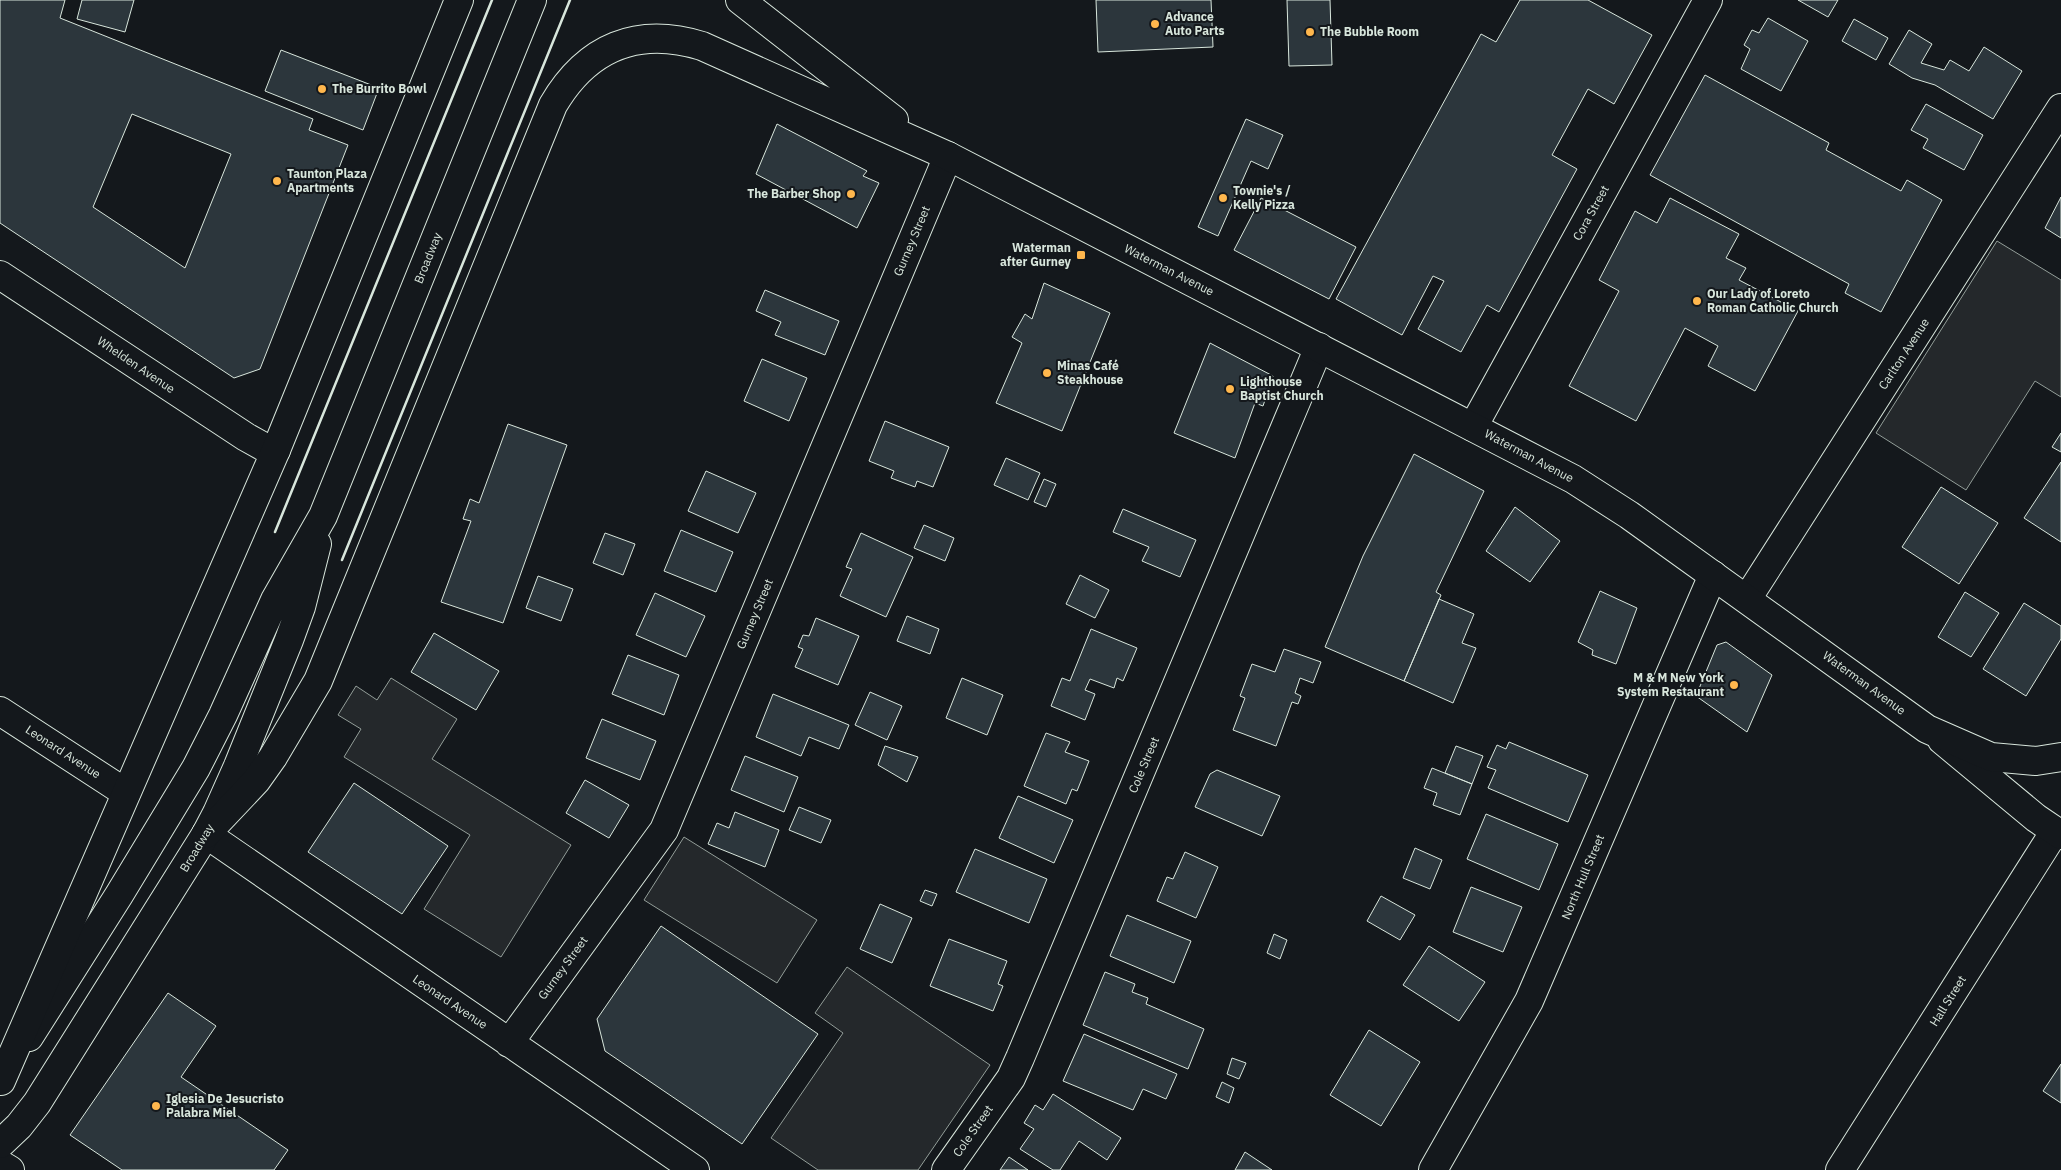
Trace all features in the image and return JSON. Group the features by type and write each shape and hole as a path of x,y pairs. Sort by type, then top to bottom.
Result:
{"main road":[{"path":"0,1082 276,450 459,0"},
{"name":"Broadway","path":"0,1082 196,768 223,715 275,600 323,516 532,0"},
{"path":"740,0 907,130 948,156"},
{"path":"764,0 798,46"},
{"name":"Cora Street","path":"1473,427 1708,0"},
{"path":"206,834 256,781 274,757 318,681 546,118 560,92 580,68 604,51 635,41 652,38 683,40 702,46 948,156"},
{"name":"Carlton Avenue","path":"1747,599 2061,108"},
{"name":"Waterman Avenue","path":"948,156 1573,479 1612,503 1927,729 2036,818 2058,833"},
{"name":"Gurney Street","path":"509,1043 664,830 948,156"},
{"name":"Whelden Avenue","path":"0,275 246,438 264,447 276,450"},
{"name":"Cole Street","path":"946,1170 1011,1078 1319,347"},
{"name":"Broadway","path":"0,1144 19,1126 38,1103 206,834 238,766 289,640 306,588 323,516"},
{"name":"North Hull Street","path":"1433,1170 1529,1001 1713,575"},
{"name":"Leonard Avenue","path":"0,711 126,793"},
{"path":"1927,729 1991,757 2036,762 2061,757"},
{"name":"Hall Street","path":"1840,1170 2058,833"},
{"name":"Leonard Avenue","path":"206,834 695,1170"},
{"path":"0,1164 10,1170"}],"shaded area":[{"path":"1997,241 2061,280 2061,397 2035,381 1966,490 1876,433"},
{"path":"391,678 457,719 432,759 571,845 501,957 424,909 470,835 344,757 361,729 338,715 356,686 377,700"},
{"path":"684,837 817,920 777,983 644,900"},
{"path":"847,967 990,1065 918,1170 818,1170 771,1138 843,1033 815,1013"}],"building":[{"name":"Taunton Plaza Apartments","path":"0,0 65,0 60,18 313,119 309,130 348,145 260,369 234,378 0,223","holes":["132,114 231,154 185,268 93,207"]},
{"path":"82,0 134,0 125,32 77,19"},
{"name":"Advance Auto Parts","path":"1096,0 1211,0 1213,47 1098,52"},
{"name":"The Bubble Room","path":"1287,0 1330,0 1332,65 1289,66"},
{"path":"1520,0 1588,0 1652,35 1614,104 1588,89 1552,155 1577,169 1499,312 1487,305 1461,352 1418,329 1444,281 1433,276 1402,335 1336,299 1481,34 1496,42"},
{"path":"1798,0 1838,0 1828,17"},
{"path":"1768,18 1808,41 1781,91 1741,69 1750,49 1744,45 1752,30 1759,33"},
{"path":"1854,19 1888,38 1876,60 1842,41"},
{"path":"1909,30 1932,44 1921,63 1944,70 1950,60 1969,71 1984,47 2022,71 1993,119 1935,85 1912,78 1889,64"},
{"name":"The Burrito Bowl","path":"281,50 379,88 363,130 265,91"},
{"path":"1705,75 1829,143 1826,150 1901,191 1907,180 1942,200 1881,312 1845,293 1849,284 1650,175"},
{"path":"1926,104 1983,135 1964,170 1923,148 1928,139 1911,130"},
{"name":"Townie's / Kelly Pizza","path":"1246,119 1283,135 1268,169 1251,161 1218,236 1198,227"},
{"path":"777,124 867,171 863,176 879,183 857,228 756,174"},
{"path":"2061,197 2061,238 2045,228"},
{"path":"1261,198 1356,247 1329,299 1234,250"},
{"name":"Our Lady of Loreto Roman Catholic Church","path":"1670,198 1739,234 1726,258 1746,268 1739,280 1798,311 1755,391 1708,366 1718,346 1685,328 1636,421 1569,386 1619,291 1599,280 1635,211 1657,223"},
{"name":"Minas Café Steakhouse","path":"1044,283 1110,313 1062,431 996,403 1022,343 1012,337 1025,314 1032,319"},
{"path":"765,290 839,321 825,355 775,335 781,322 756,311"},
{"name":"Lighthouse Baptist Church","path":"1210,343 1273,376 1263,406 1255,403 1235,458 1174,433"},
{"path":"762,359 807,378 789,421 744,401"},
{"path":"885,421 949,447 933,487 917,481 915,487 891,478 894,471 869,461"},
{"path":"508,424 567,445 503,623 441,602 471,521 463,519 470,499 479,503"},
{"path":"2061,433 2061,452 2052,447"},
{"path":"1414,454 1484,491 1436,592 1441,595 1404,681 1325,647 1363,556"},
{"path":"1006,458 1040,473 1028,500 994,485"},
{"path":"2061,462 2061,542 2024,518"},
{"path":"706,471 756,493 738,533 688,511"},
{"path":"1044,479 1056,484 1046,507 1034,502"},
{"path":"1941,487 1998,523 1959,584 1902,547"},
{"path":"1515,507 1560,541 1530,582 1486,551"},
{"path":"1123,509 1196,540 1180,577 1142,561 1149,547 1113,532"},
{"path":"924,525 954,538 945,561 914,548"},
{"path":"681,530 733,552 716,592 664,571"},
{"path":"605,533 635,544 623,575 593,563"},
{"path":"861,533 913,557 886,617 840,596 852,569 846,567"},
{"path":"1080,575 1109,590 1095,618 1066,604"},
{"path":"538,576 573,589 561,621 526,608"},
{"path":"1600,591 1637,608 1616,664 1592,655 1593,650 1578,642"},
{"path":"1965,592 1999,613 1971,657 1938,637"},
{"path":"655,593 705,616 686,657 636,635"},
{"path":"1439,599 1474,614 1462,643 1476,648 1453,703 1404,681"},
{"path":"2024,603 2061,626 2061,639 2026,696 1983,669"},
{"path":"907,616 939,629 930,654 897,641"},
{"path":"816,618 859,636 838,685 795,667 803,649 798,647 803,635 809,636"},
{"path":"1091,629 1137,648 1123,681 1117,678 1114,688 1090,679 1085,690 1095,694 1085,720 1051,706 1062,678 1070,681"},
{"path":"434,633 499,671 476,710 411,672"},
{"name":"M & M New York System Restaurant","path":"1726,642 1772,675 1747,732 1696,696 1717,645"},
{"path":"1284,649 1321,662 1313,683 1300,678 1295,693 1301,696 1298,704 1292,702 1276,746 1233,730 1245,698 1240,696 1252,664 1275,672"},
{"path":"628,655 679,675 664,715 612,694"},
{"path":"962,678 1003,695 987,735 946,718"},
{"path":"870,692 902,706 887,740 855,725"},
{"path":"773,694 849,725 839,749 809,737 801,756 756,737"},
{"path":"602,719 656,741 640,780 586,758"},
{"path":"1046,733 1070,742 1065,752 1089,761 1077,791 1072,789 1066,804 1024,786"},
{"path":"1509,742 1588,775 1568,822 1488,788 1496,770 1487,767 1497,745 1506,749"},
{"path":"885,746 918,757 907,782 878,765"},
{"path":"1456,746 1483,756 1472,784 1445,773"},
{"path":"745,756 798,777 784,812 731,790"},
{"path":"1432,768 1472,784 1460,815 1433,805 1437,793 1424,788"},
{"path":"1217,770 1280,796 1262,836 1195,807 1210,774"},
{"path":"585,780 629,805 609,838 566,813"},
{"path":"354,783 448,846 402,914 308,852"},
{"path":"1018,796 1073,820 1054,863 999,838"},
{"path":"799,807 831,820 821,843 789,830"},
{"path":"735,812 779,830 765,867 708,844 717,823 729,828"},
{"path":"1486,814 1558,844 1539,890 1467,859"},
{"path":"1415,848 1442,860 1430,889 1403,878"},
{"path":"975,849 1047,879 1029,923 956,892"},
{"path":"1185,852 1218,867 1196,918 1157,901 1167,877 1173,879"},
{"path":"1471,887 1522,907 1503,952 1453,932"},
{"path":"925,890 937,894 932,906 920,901"},
{"path":"1381,896 1415,915 1400,940 1367,921"},
{"path":"880,904 912,918 892,963 860,949"},
{"path":"1127,915 1191,941 1174,983 1110,956"},
{"path":"661,926 818,1034 742,1144 605,1051 597,1019"},
{"path":"1274,934 1287,940 1280,959 1267,953"},
{"path":"949,939 1007,961 998,984 1003,986 993,1011 930,986"},
{"path":"1429,946 1485,982 1459,1021 1403,985"},
{"path":"1105,972 1135,984 1132,992 1148,998 1146,1004 1204,1029 1188,1069 1083,1025"},
{"name":"Iglesia De Jesucristo Palabra Miel","path":"168,993 216,1026 181,1077 288,1150 274,1170 122,1170 70,1135"},
{"path":"1369,1030 1420,1062 1381,1126 1330,1095"},
{"path":"1084,1034 1177,1074 1166,1099 1143,1089 1133,1110 1063,1081"},
{"path":"1232,1058 1246,1063 1239,1079 1227,1074"},
{"path":"2061,1064 2061,1103 2043,1091"},
{"path":"1222,1082 1234,1088 1229,1103 1216,1097"},
{"path":"1053,1094 1121,1138 1107,1160 1079,1141 1060,1170 1053,1170 1020,1149 1034,1129 1024,1123 1035,1105 1043,1110"},
{"path":"1245,1152 1272,1170 1235,1170"},
{"path":"1009,1157 1028,1170 1000,1170"}],"wall":[{"path":"275,532 492,0"},
{"path":"342,560 570,0"}],"place":[{"name":"Advance Auto Parts","path":"1155,24"},
{"name":"The Bubble Room","path":"1310,32"},
{"name":"The Burrito Bowl","path":"322,89"},
{"name":"Taunton Plaza Apartments","path":"277,181"},
{"name":"The Barber Shop","path":"851,194"},
{"name":"Townie's / Kelly Pizza","path":"1223,198"},
{"name":"Waterman after Gurney","path":"1081,255"},
{"name":"Our Lady of Loreto Roman Catholic Church","path":"1697,301"},
{"name":"Minas Café Steakhouse","path":"1047,373"},
{"name":"Lighthouse Baptist Church","path":"1230,389"},
{"name":"M & M New York System Restaurant","path":"1734,685"},
{"name":"Iglesia De Jesucristo Palabra Miel","path":"156,1106"}]}
